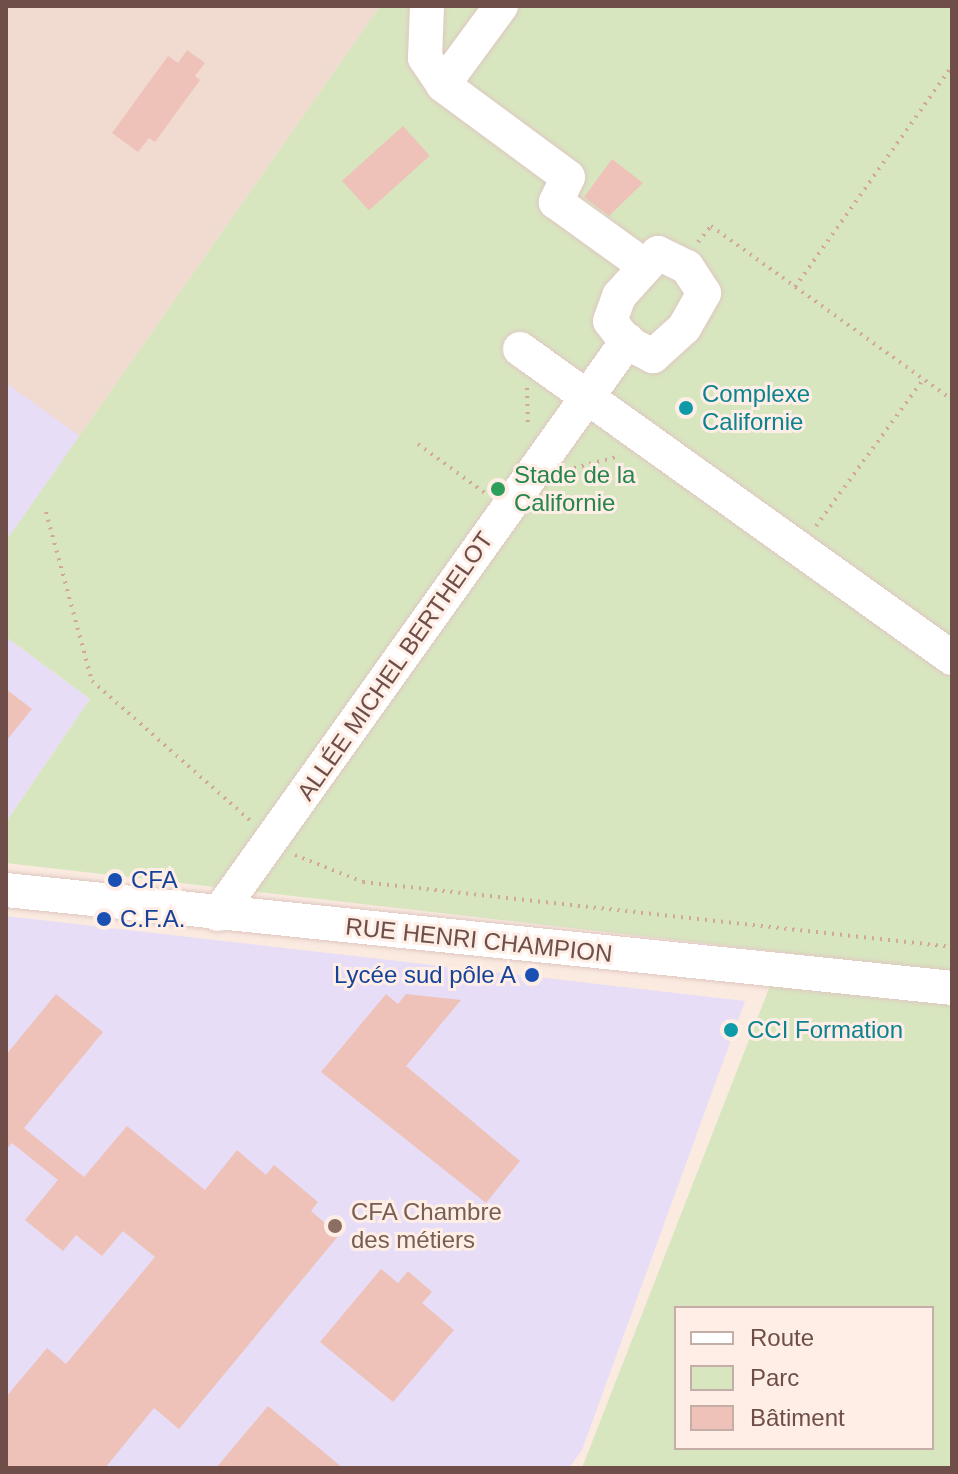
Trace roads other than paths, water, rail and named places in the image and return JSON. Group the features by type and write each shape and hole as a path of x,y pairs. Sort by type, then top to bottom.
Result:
{"street":[{"path":"427,6 425,58 443,85 568,177 556,202 642,264"},
{"path":"443,85 501,6"},
{"path":"658,253 682,263 704,293 690,319 653,356 627,341 610,321 612,308 642,264 658,253"},
{"name":"ALLÉE MICHEL BERTHELOT","path":"218,914 627,341"},
{"path":"520,349 952,658"},
{"name":"RUE HENRI CHAMPION","path":"6,890 952,988"}],"place":[{"name":"Complexe Californie","path":"686,408"},
{"name":"Stade de la Californie","path":"498,489"},
{"name":"CFA","path":"115,880"},
{"name":"C.F.A.","path":"104,919"},
{"name":"Lycée sud pôle A","path":"532,975"},
{"name":"CCI Formation","path":"731,1030"},
{"name":"CFA Chambre des métiers","path":"335,1226"}]}
